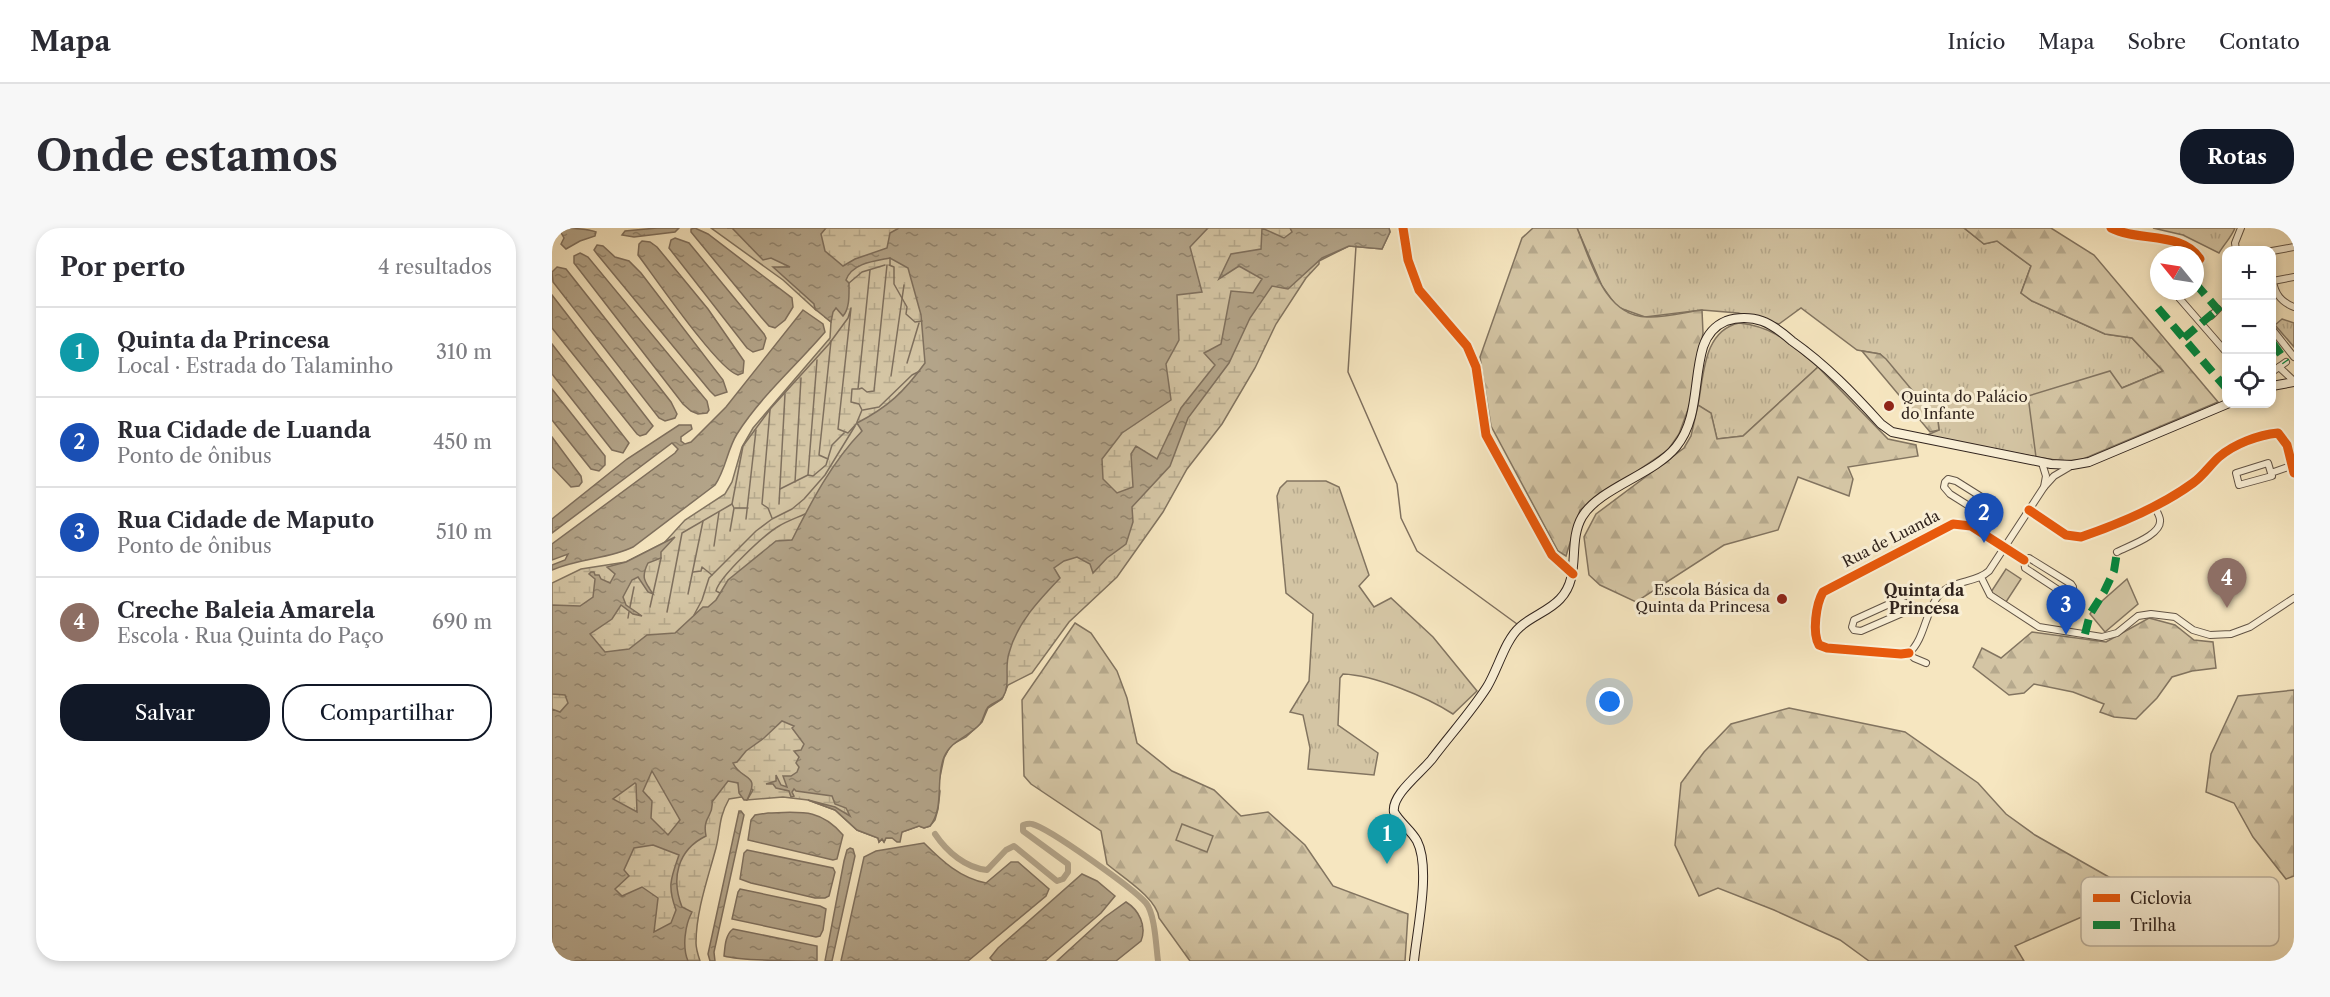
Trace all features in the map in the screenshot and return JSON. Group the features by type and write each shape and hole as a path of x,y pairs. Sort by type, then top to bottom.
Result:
{"main road":[{"path":"1414,961 1423,879 1422,858 1415,837 1394,812 1394,801 1430,761 1477,702 1515,632 1550,608 1570,586 1577,528 1583,516 1608,494 1664,459 1681,438 1692,413 1702,350 1707,336 1714,328 1725,322 1741,318 1761,321 1775,328 1827,367 1881,424 1892,432 2042,462 2072,465 2089,462 2222,406"},
{"path":"2276,385 2294,381"},
{"path":"2290,961 2294,960"}],"street":[{"path":"1403,228 1408,260 1419,290 1467,346 1476,367 1486,435 1552,555 1573,574"},
{"path":"2111,228 2120,232 2189,246"},
{"path":"2235,246 2241,228"},
{"path":"2276,250 2294,247"},
{"path":"2292,304 2276,295 2273,281 2294,277"},
{"path":"2181,300 2222,348"},
{"path":"2201,324 2218,309"},
{"path":"2276,335 2294,357"},
{"path":"2276,369 2286,362"},
{"path":"2279,367 2294,381"},
{"path":"2029,510 2066,535 2077,537 2154,506 2194,482 2219,457 2232,448 2265,435 2278,433 2287,445 2293,470 2271,472"},
{"path":"2042,462 2046,476 2044,487"},
{"path":"2268,463 2271,472 2272,476 2239,485 2236,473 2268,463"},
{"path":"1926,663 1909,653 1915,646 1935,600 1945,589 1959,582 1981,577 1989,571 2044,487 2054,476 2072,465"},
{"path":"1980,531 1988,518 1991,510 1990,503 1956,481 1948,479 1945,482 1944,487 1950,494 1988,518"},
{"path":"2117,552 2154,534 2159,528 2160,521 2154,506"},
{"name":"Rua de Luanda","path":"1909,653 1827,648 1818,645 1816,635 1819,603 1823,592 1953,524 1971,526 2024,560"},
{"path":"2032,558 2070,584 2073,587 2072,593 2066,595 2025,568 2024,560 2032,558"},
{"path":"1981,577 1990,595 2039,627 2108,636 2117,633 2138,616 2159,615 2175,617 2193,630 2210,635 2231,634 2250,627 2294,598"},
{"path":"1914,608 1861,631 1854,630 1852,627 1854,620 1898,600 1929,612"}],"green space":[{"path":"711,228 790,228 817,305 816,310 783,280"},
{"path":"799,228 983,228 986,375 552,744 552,583 581,569 626,562 664,543 685,520 725,494 732,482 742,447 753,428 830,338 831,322 825,317"},
{"path":"1034,228 1389,228 1390,232 1382,249 1349,246 1319,261 1276,324 1255,368 1222,424 1187,469 1163,512 1117,577 1069,622 1032,673 1008,685 1002,699 988,708 982,722 966,737 951,745 944,758 938,786 940,791 935,820 930,826 924,828 919,826 902,832"},
{"path":"1533,228 1577,228 1601,284 1620,307 1632,314 1654,317 1702,310 1703,333 1690,404 1679,434 1668,450 1580,510 1566,556 1558,551 1491,426 1480,357 1522,238"},
{"path":"1577,228 1964,228 1984,244 1997,241 2031,266 2021,293 2032,301 2105,334 2132,338 2163,371 2122,388 2036,457 1925,436 1939,430 1938,421 1880,354 1857,350 1801,308 1779,324 1738,313 1702,310 1645,317 1617,307 1602,286"},
{"path":"1964,228 2051,228 2094,255 2218,402 2081,460 2062,461 2036,457 2028,396 2110,371 2122,388 2163,371 2132,338 2105,334 2032,301 2021,293 2031,266 1997,241 1984,244"},
{"path":"2153,228 2235,228 2219,253 2183,235"},
{"path":"2282,319 2294,323 2294,347 2276,326"},
{"path":"1739,323 1763,328 1782,338 1818,367 1743,436 1717,439 1711,414 1698,405 1704,368 1707,356 1718,335"},
{"path":"1862,351 1880,354 1886,359 1938,421 1939,430 1930,432"},
{"path":"1818,367 1888,439 1916,445 1918,456 1848,467 1853,479 1849,496 1798,477 1778,530 1724,545 1636,602 1600,585 1589,575 1584,537 1596,514 1684,448 1691,436 1698,405 1711,413 1717,439 1743,436"},
{"path":"1287,481 1326,481 1339,487 1369,575 1359,586 1374,607 1391,598 1433,637 1477,691 1453,714 1400,688 1370,678 1343,674 1340,678 1338,725 1378,753 1374,775 1308,769 1310,748 1303,715 1290,712 1309,681 1313,614 1286,593 1277,496 1280,488"},
{"path":"2006,569 2021,579 2006,602 1991,592"},
{"path":"2127,579 2138,604 2105,632 2090,614"},
{"path":"2149,618 2175,625 2194,640 2213,642 2216,668 2192,671 2172,677 2157,698 2136,719 2114,717 2100,712 2104,704 2073,692 2034,684 2024,693 2009,695 1973,667 1982,648 2001,658 2032,632 2106,642"},
{"path":"1075,623 1091,633 1117,671 1127,698 1137,743 1172,771 1214,790 1241,816 1268,812 1305,845 1333,886 1408,914 1405,961 1190,961 1159,918 1152,903 1138,888 1107,864 1101,831 1031,784 1024,776 1022,700"},
{"path":"758,671 892,838 886,838 884,842 882,839 879,842 878,838 857,830 835,810 808,800 783,797 747,800 753,790 723,767"},
{"path":"2294,690 2294,876 2286,879 2253,837 2234,803 2206,792 2211,754 2238,696"},
{"path":"1789,708 1905,732 1978,783 2006,814 2035,835 2109,877 2081,877 2081,917 2015,946 2024,961 1869,961 1840,940 1718,888 1699,896 1675,845 1681,783 1704,752 1731,724"},
{"path":"675,753 738,783 742,797 729,799 721,818 698,919 696,945 700,961 654,961 629,913 592,853 605,794"},
{"path":"1182,824 1213,836 1207,852 1176,840"}],"water":[{"path":"555,228 596,232 595,236 566,249 561,244 564,238"},
{"path":"679,228 675,232 634,237 622,235 625,231"},
{"path":"695,228 708,234 792,298 793,307 785,320 775,328 769,326 691,232 691,229"},
{"path":"732,228 826,228 821,234 825,251 843,266 855,259 887,248 890,233 899,228 1208,228 1190,247 1202,292 1177,295 1179,340 1166,364 1171,400 1122,433 1102,459 1103,479 1117,493 1133,487 1131,454 1136,446 1157,459 1181,408 1215,365 1204,353 1221,344 1231,291 1253,293 1262,279 1239,266 1219,279 1231,254 1261,249 1262,228 1284,238 1292,232 1290,228 1389,228 1390,232 1382,249 1349,246 1322,258 1288,289 1272,286 1250,318 1229,363 1188,418 1170,466 1132,507 1133,522 1126,544 1107,558 1093,573 1090,564 1077,557 1064,561 1054,568 1060,578 1023,622 1013,642 1008,659 1007,687 1003,697 988,707 980,724 951,746 944,757 940,774 939,802 935,818 930,826 924,828 919,826 902,832 900,842 886,838 884,842 882,839 879,842 878,838 857,830 835,810 808,800 835,807 850,816 846,808 835,804 832,796 794,789 792,792 794,796 791,797 789,791 776,788 773,784 766,784 776,781 776,775 781,785 787,787 783,776 791,776 797,772 799,767 796,763 799,757 794,751 801,750 804,744 792,728 794,726 782,721 746,751 737,762 733,763 751,781 751,791 747,800 744,800 739,793 738,783 728,781 712,802 705,829 706,836 688,849 679,866 677,886 682,907 692,912 685,936 688,961 552,961 552,709 560,712 568,703 565,695 552,694 552,605 580,606 593,597 595,579 589,574 591,572 610,583 615,574 607,567 626,562 675,537 661,552 661,558 648,563 646,568 644,579 653,594 648,592 638,577 632,580 623,597 626,605 642,616 633,614 621,605 612,619 590,634 605,652 629,649 647,635 675,633 703,607 708,607 716,600 728,580 776,541 792,540 832,469 862,431 857,423 895,398 925,363 921,315 908,268 890,258 871,262 853,270 846,280 849,283 847,309 843,316 836,308 831,322 773,267 790,267 771,258 763,260","holes":["652,771 680,820 668,835 651,818 652,801 643,791","636,784 637,812 613,799","653,845 679,855 671,882 676,910 671,923 654,932 658,898 642,887 622,896 615,889 629,876 624,870 634,848"]},
{"path":"675,238 689,243 764,334 766,338 763,349 753,352 747,348 669,248 671,240"},
{"path":"642,241 650,242 657,247 708,309 744,361 743,373 738,375 729,369 686,321 638,255 639,244"},
{"path":"597,245 603,246 615,257 629,261 641,273 723,380 727,392 715,396 710,391 597,254 594,250"},
{"path":"580,253 588,257 707,401 709,410 707,413 698,414 683,404 574,263 574,256"},
{"path":"557,267 566,269 657,384 671,402 677,414 675,418 665,421 659,418 553,282 552,272"},
{"path":"552,295 653,426 646,434 640,436 637,434 552,328"},
{"path":"803,310 823,324 825,332 746,420 734,440 715,485 633,547 552,570 552,565 565,560 568,554 552,560 552,544 678,449 672,443 552,533 552,519 627,459 679,425 691,425 692,429 681,437 681,441 685,444 691,442 726,407"},
{"path":"552,344 629,443 623,453 612,450 552,374"},
{"path":"552,389 605,456 605,465 599,471 591,469 552,420"},
{"path":"552,437 581,476 582,482 579,486 571,487 552,467"},
{"path":"739,811 744,815 714,952 715,961 710,961 708,954"},
{"path":"800,812 826,820 843,835 837,859 833,860 748,840 751,820 755,815"},
{"path":"924,843 952,868 977,881 986,883 1011,862 1018,862 1049,889 1046,896 968,961 841,961 864,857 876,851"},
{"path":"853,849 855,856 832,961 825,961 844,861 847,850"},
{"path":"747,850 833,868 835,872 829,896 815,898 740,879 744,853"},
{"path":"1082,874 1097,881 1115,896 1101,913 1045,961 993,961 990,958 998,948"},
{"path":"740,889 826,909 820,936 732,919"},
{"path":"1126,902 1135,909 1141,919 1143,935 1141,941 1116,961 1057,961 1105,917"},
{"path":"733,929 817,946 817,961 756,960 724,956 727,938"}],"waterway":[{"path":"1356,246 1348,372 1397,484 1401,518 1417,551 1517,624"},
{"path":"890,258 890,265"},
{"path":"849,283 862,272 885,265"},
{"path":"859,389 862,388 867,392 874,391 887,265"},
{"path":"889,265 894,267 894,284 907,307 906,314 915,322 922,321"},
{"path":"857,422 862,410 859,404 851,402 852,389 858,389 870,270"},
{"path":"891,376 904,285"},
{"path":"667,612 682,533 732,504 743,446 771,408 829,344 848,318 851,308 838,429 848,433 857,423"},
{"path":"907,363 919,323"},
{"path":"828,459 819,455 831,341"},
{"path":"808,475 817,360"},
{"path":"863,410 879,407 912,375 920,371"},
{"path":"795,482 801,378"},
{"path":"779,504 785,394"},
{"path":"770,410 762,504 768,508 772,518"},
{"path":"694,615 709,578 756,531 804,499 825,475 855,426"},
{"path":"746,519 756,430"},
{"path":"780,489 808,475 813,476 826,465 832,445 844,433"},
{"path":"730,531 734,508 732,504"},
{"path":"735,508 748,508"},
{"path":"714,546 719,512"},
{"path":"720,593 716,591 725,576 754,546 779,526 805,514"},
{"path":"688,594 703,521"},
{"path":"650,607 661,558"},
{"path":"693,572 701,571 702,567 712,575"},
{"path":"630,607 634,587"},
{"path":"628,618 629,612"},
{"path":"935,834 951,853 979,869 987,870 1006,850 1014,846 1057,881 1063,879 1068,872 1068,864 1023,831 1023,825 1028,824 1041,828 1091,860 1126,885 1146,903 1153,922 1158,961"}],"marked path":[{"path":"2204,293 2222,314"},
{"path":"2158,308 2222,383"},
{"path":"2184,338 2218,309"},
{"path":"2276,348 2286,362"},
{"path":"2085,634 2090,614 2114,571 2117,552"}],"cycle path":[{"path":"1403,228 1408,260 1419,290 1467,346 1476,367 1486,435 1552,555 1573,574"},
{"path":"2111,228 2186,246"},
{"path":"2029,510 2066,535 2081,537 2124,521 2167,500 2197,480 2219,457 2232,448 2270,434 2278,433 2287,445 2294,473"},
{"path":"1909,653 1827,648 1819,645 1816,618 1823,592 1953,524 1971,526 2024,560"}],"place":[{"name":"Quinta do Palácio do Infante","path":"1889,406"},
{"name":"Rua Cidade de Luanda","path":"1984,543"},
{"name":"Escola Básica da Quinta da Princesa","path":"1782,599"},
{"name":"Creche Baleia Amarela","path":"2227,608"},
{"name":"Rua Cidade de Maputo","path":"2066,635"},
{"name":"Quinta da Princesa","path":"1387,864"}],"district":[{"name":"Quinta da Princesa","path":"1924,599"}]}
